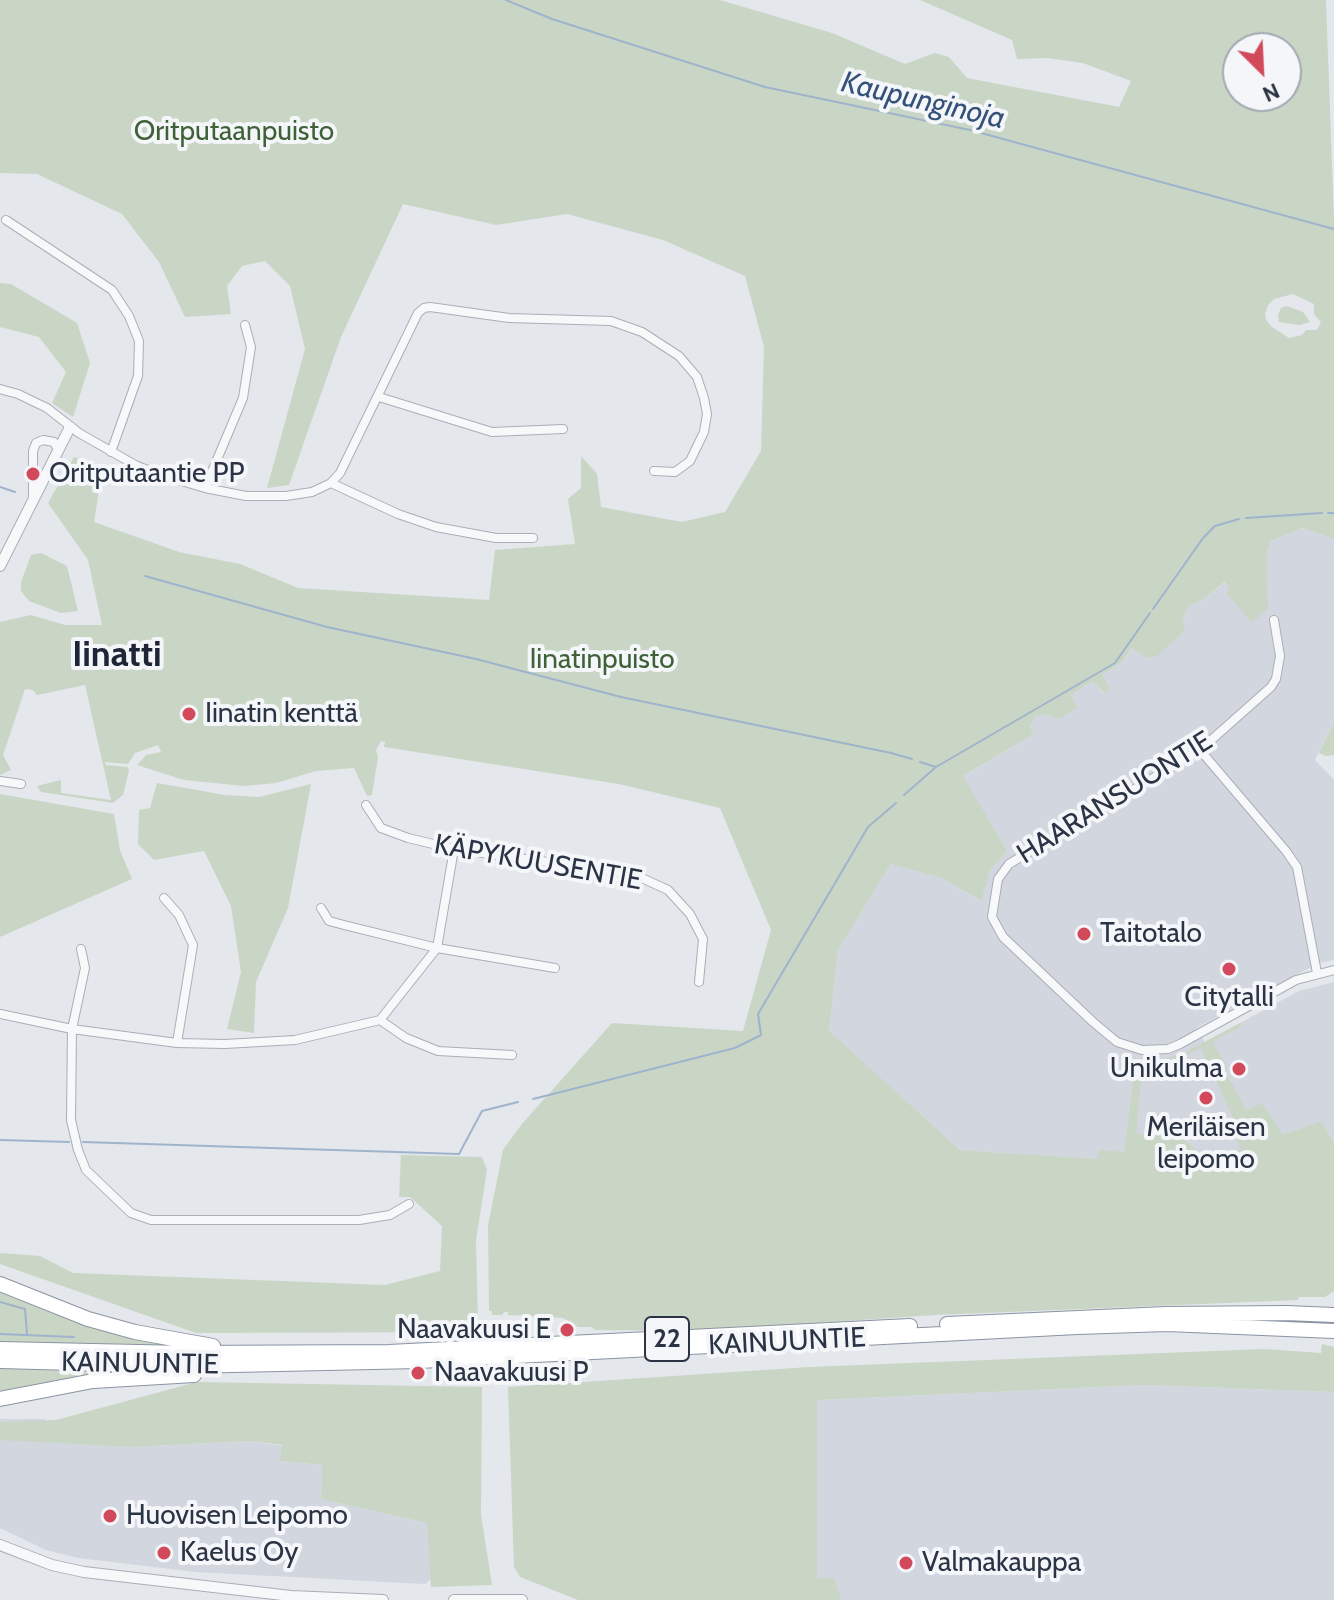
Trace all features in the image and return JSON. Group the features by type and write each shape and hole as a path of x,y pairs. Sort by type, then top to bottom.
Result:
{"highway":[{"path":"0,1284 111,1326 253,1359"},
{"name":"KAINUUNTIE","path":"0,1361 187,1366 253,1359 509,1348 1073,1316 1334,1315"},
{"name":"KAINUUNTIE","path":"0,1349 253,1359 512,1358 1167,1324 1334,1331"},
{"path":"0,1399 93,1381 202,1374 253,1359"}],"street":[{"path":"6,220 112,290 129,316 139,341 138,376 111,452"},
{"path":"0,389 47,408 70,427 111,452 161,475 246,496 286,496 312,492 331,483 340,473 418,313 424,308 509,318 611,321 649,336 679,356 697,377 704,398 707,414 704,432 690,461 675,472 654,471"},
{"path":"205,488 243,398 251,347 245,325"},
{"path":"379,397 492,432 563,429"},
{"path":"0,566 70,427"},
{"path":"33,499 33,451 36,443 43,440 54,442 58,450"},
{"path":"331,483 398,514 436,527 496,538 533,538"},
{"name":"HAARANSUONTIE","path":"1274,620 1280,656 1274,683 1200,750 1009,864 1002,871 992,909 995,924 1003,937 1117,1042 1142,1050 1168,1049 1296,980 1334,970"},
{"path":"1200,750 1297,867 1317,973"},
{"path":"0,781 21,784"},
{"name":"KÄPYKUUSENTIE","path":"366,805 381,828 408,838 454,849 619,872 668,890 690,914 703,939 699,982"},
{"path":"0,1014 72,1029 177,1043 239,1044 295,1040 380,1020 437,948 454,849"},
{"path":"164,898 179,915 193,945 177,1043"},
{"path":"321,908 329,921 437,948 555,968"},
{"path":"81,949 85,968 72,1029 71,1120 86,1170 131,1213 151,1220 359,1220 390,1215 409,1204"},
{"path":"380,1020 406,1038 438,1051 512,1055"},
{"path":"0,1545 73,1570 291,1598 383,1600"},
{"path":"454,1600 522,1600"}],"shaded area":[{"path":"1302,528 1334,539 1334,722 1315,760 1334,780 1334,960 1319,963 1196,1028 1205,1042 1299,991 1334,982 1334,1144 1322,1122 1222,1168 960,1150 829,1032 838,950 891,864 943,878 980,901 990,870 1007,851 962,777 1034,734 1030,727 1035,717 1047,714 1057,716 1076,707 1071,695 1093,681 1103,693 1110,689 1103,675 1122,662 1133,648 1182,622 1188,607 1227,581 1229,586 1268,608 1267,552 1271,541"},
{"path":"1144,1385 1334,1392 1334,1600 841,1600 838,1594 817,1580 817,1400"},
{"path":"0,1419 45,1419 45,1442 130,1447 253,1441 282,1446 279,1461 322,1465 321,1499 427,1523 431,1579 425,1584 196,1572 78,1558 46,1550 0,1528"}],"green space":[{"path":"0,0 720,0 832,33 905,64 935,53 949,57 967,78 1119,107 1131,81 1083,63 1048,58 1017,59 1012,40 920,0 1326,0 1334,221 1334,539 1302,528 1271,541 1267,552 1268,608 1252,623 1227,594 1229,586 1226,581 1188,607 1182,622 1185,630 1157,656 1147,658 1132,648 1122,662 1103,675 1110,689 1104,693 1093,681 1071,695 1077,708 1059,719 1047,714 1035,717 1030,727 1034,734 963,776 1007,851 990,870 981,901 942,878 891,864 838,950 829,1031 960,1150 1097,1159 1099,1150 1124,1152 1135,1068 1129,1066 1131,1058 1146,1059 1136,1134 1181,1137 1203,1156 1225,1158 1240,1150 1236,1124 1201,1048 1165,1065 1162,1060 1184,1053 1240,1023 1241,1026 1213,1042 1246,1110 1262,1103 1283,1135 1322,1121 1334,1144 1334,1291 1325,1297 1299,1297 1298,1300 935,1315 700,1331 595,1330 592,1327 578,1327 563,1318 508,1315 508,1312 492,1315 489,1311 488,1225 503,1150 521,1125 612,1023 743,1031 771,930 720,808 619,784 384,747 385,742 381,741 376,750 378,757 372,795 367,796 354,768 316,771 276,783 244,786 184,780 137,765 146,755 161,752 158,745 135,753 128,764 105,762 106,765 127,767 129,770 123,795 113,803 41,792 37,786 61,780 61,793 111,800 85,685 37,695 33,690 25,689 3,755 11,770 0,775 0,622 31,615 65,625 102,625 88,560 48,503 74,457 103,466 94,522 179,552 240,564 298,588 489,600 495,550 575,544 568,499 581,488 581,456 597,474 601,507 682,522 725,512 761,451 764,347 745,276 663,240 567,214 496,225 403,204 341,337 289,485 267,488 305,349 290,286 265,261 242,266 227,286 231,314 185,317 159,262 122,214 37,174 0,173","holes":["1293,294 1314,304 1314,314 1321,322 1317,330 1306,330 1302,335 1289,338 1266,320 1268,305 1274,299"]},
{"path":"0,283 11,284 77,323 90,363 73,417 52,403 66,372 39,337 0,327"},
{"path":"1287,306 1303,312 1310,322 1299,325 1279,322 1281,308"},
{"path":"41,553 67,566 78,611 61,613 29,601 21,591 21,582 31,555"},
{"path":"1334,722 1334,755 1326,756 1319,753"},
{"path":"157,783 225,795 259,797 311,784 288,908 256,982 254,1033 227,1029 241,972 231,906 204,851 154,860 138,844 139,810 150,808"},
{"path":"0,794 114,814 120,850 132,879 0,937"},
{"path":"401,1155 482,1157 487,1170 476,1240 478,1323 472,1332 196,1333 0,1264 0,1253 40,1256 73,1273 385,1285 440,1271 442,1226 410,1197 399,1197"},
{"path":"0,1286 187,1347 0,1343"},
{"path":"1322,1344 1334,1347 1334,1392 1144,1385 817,1400 817,1579 834,1578 841,1600 578,1600 520,1577 514,1567 508,1387 809,1367 1265,1349 1321,1353"},
{"path":"0,1367 147,1372 0,1395"},
{"path":"197,1382 482,1387 481,1515 492,1585 431,1587 427,1523 321,1499 322,1465 279,1461 282,1445 253,1441 130,1447 0,1440 0,1422 56,1420"}],"waterway":[{"name":"Kaupunginoja","path":"506,0 552,19 765,87 970,130 1334,229"},
{"path":"0,487 15,492"},
{"path":"1246,518 1322,513"},
{"path":"1328,513 1334,513"},
{"path":"1153,609 1203,538 1215,526 1239,519"},
{"path":"145,576 327,627 476,659 621,697 912,759"},
{"path":"920,762 936,767 1115,663 1150,613"},
{"path":"904,795 936,767"},
{"path":"533,1099 735,1048 761,1035 758,1014 868,827 896,803"},
{"path":"83,1142 459,1154 482,1111 518,1102"},
{"path":"0,1140 69,1142"},
{"path":"0,1302 25,1309 27,1334"},
{"path":"0,1334 74,1337"}],"place":[{"name":"Oritputaantie PP","path":"33,474"},
{"name":"Iinatin kenttä","path":"189,714"},
{"name":"Taitotalo","path":"1084,934"},
{"name":"Citytalli","path":"1229,969"},
{"name":"Unikulma","path":"1239,1069"},
{"name":"Meriläisen leipomo","path":"1206,1098"},
{"name":"Naavakuusi E","path":"567,1330"},
{"name":"Naavakuusi P","path":"418,1373"},
{"name":"Huovisen Leipomo","path":"110,1516"},
{"name":"Kaelus Oy","path":"164,1553"},
{"name":"Valmakauppa","path":"906,1563"}],"district":[{"name":"Iinatti","path":"117,655"}],"park label":[{"name":"Oritputaanpuisto","path":"234,132"},
{"name":"Iinatinpuisto","path":"602,660"}]}
